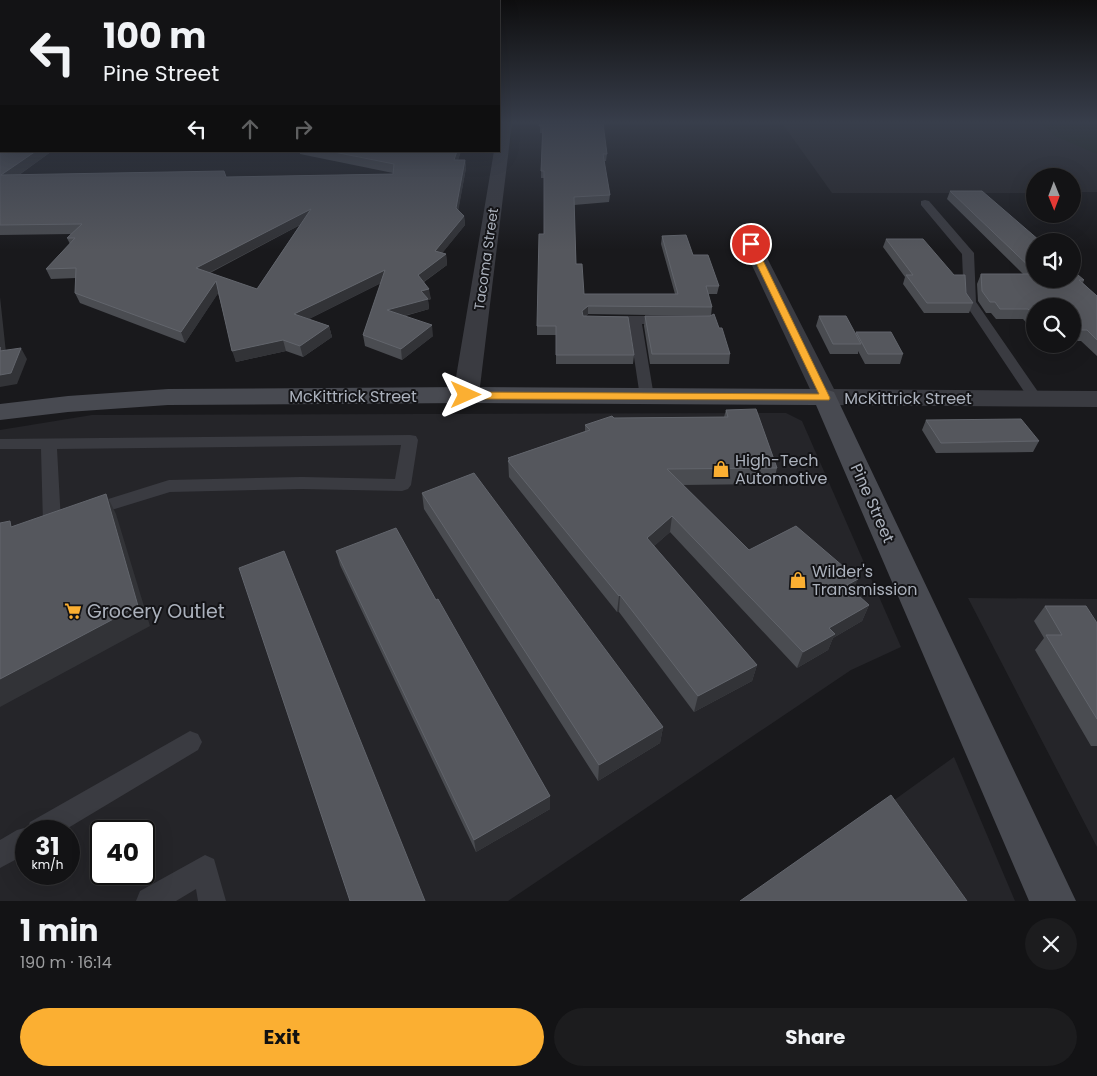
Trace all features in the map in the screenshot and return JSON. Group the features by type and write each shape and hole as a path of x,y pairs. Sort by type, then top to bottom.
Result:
{"street":[{"name":"Tacoma Street","path":"466,395 499,165"},
{"name":"Pine Street","path":"751,244 825,398 1053,901"},
{"name":"McKittrick Street","path":"0,412 68,404 168,397 466,395 1097,399"}],"lane":[{"path":"925,203 968,253 970,262 967,291 970,302 1036,398"},
{"path":"598,320 681,320"},
{"path":"635,320 647,396"},
{"path":"0,444 410,440 402,485 302,483 168,486 34,528"},
{"path":"49,443 52,523"},
{"path":"59,820 190,742"},
{"path":"0,855 15,846"},
{"path":"150,901 204,868 212,901"}],"shaded area":[{"path":"812,165 1097,165 1097,192 1081,192 1081,168 1026,168 1026,193 832,193"},
{"path":"786,413 802,421 901,647 851,670 508,901 0,901 0,430 92,415"},
{"path":"968,598 1097,599 1097,847"},
{"path":"954,757 1015,901 754,901"}],"building":[{"path":"0,165 16,165 1,175 224,171 226,177 393,174 394,165 464,165 456,208 464,216 435,251 446,254 418,275 429,289 421,291 428,299 387,310 432,325 401,349 363,335 385,270 294,314 329,326 300,346 283,340 232,351 216,281 181,332 75,293 76,268 46,269 75,238 67,238 82,224 0,225","holes":["311,209 257,289 196,268"]},
{"path":"541,165 605,165 610,195 574,197 576,264 582,264 584,294 678,294 662,236 686,235 693,255 708,255 719,286 706,286 712,307 588,306 582,311 583,316 628,317 634,355 556,355 556,326 537,326 539,234 544,234 544,171 541,171"},
{"path":"950,191 982,191 1031,233 1026,233 1026,263"},
{"path":"886,239 923,239 954,275 965,275 966,293 973,303 927,303 906,275 913,275"},
{"path":"981,274 1026,274 1026,288 1081,288 1081,282 1097,296 1097,340 1087,330 1081,330 1081,298 1026,298 1026,309 1000,309 995,302 990,302 982,291"},
{"path":"714,314 719,328 722,328 730,354 652,354 645,316 710,316"},
{"path":"819,316 846,316 861,344 833,344"},
{"path":"856,332 891,332 903,354 868,354"},
{"path":"21,348 11,373 0,375 0,351"},
{"path":"756,409 777,468 667,469 749,550 796,526 858,579 847,585 869,605 829,628 835,634 803,652 672,516 647,538 757,665 698,696 620,595 508,461 510,460 508,458 590,430 585,425 612,416 614,418 728,417 726,410"},
{"path":"1021,419 1039,441 941,443 926,420"},
{"path":"474,473 663,727 599,765 422,493"},
{"name":"Grocery Outlet","path":"106,494 138,606 0,679 0,523 10,521 11,527"},
{"path":"396,528 550,796 474,840 336,551"},
{"path":"284,551 425,901 350,901 239,568"},
{"path":"1045,606 1086,606 1097,623 1097,719 1046,635 1062,635"},
{"path":"891,795 967,901 740,901"}],"place":[{"name":"High-Tech Automotive","path":"721,469"},
{"name":"Wilder's Transmission","path":"798,580"},
{"name":"Grocery Outlet","path":"73,611"}],"route":[{"path":"466,395 825,398 751,244"}]}
